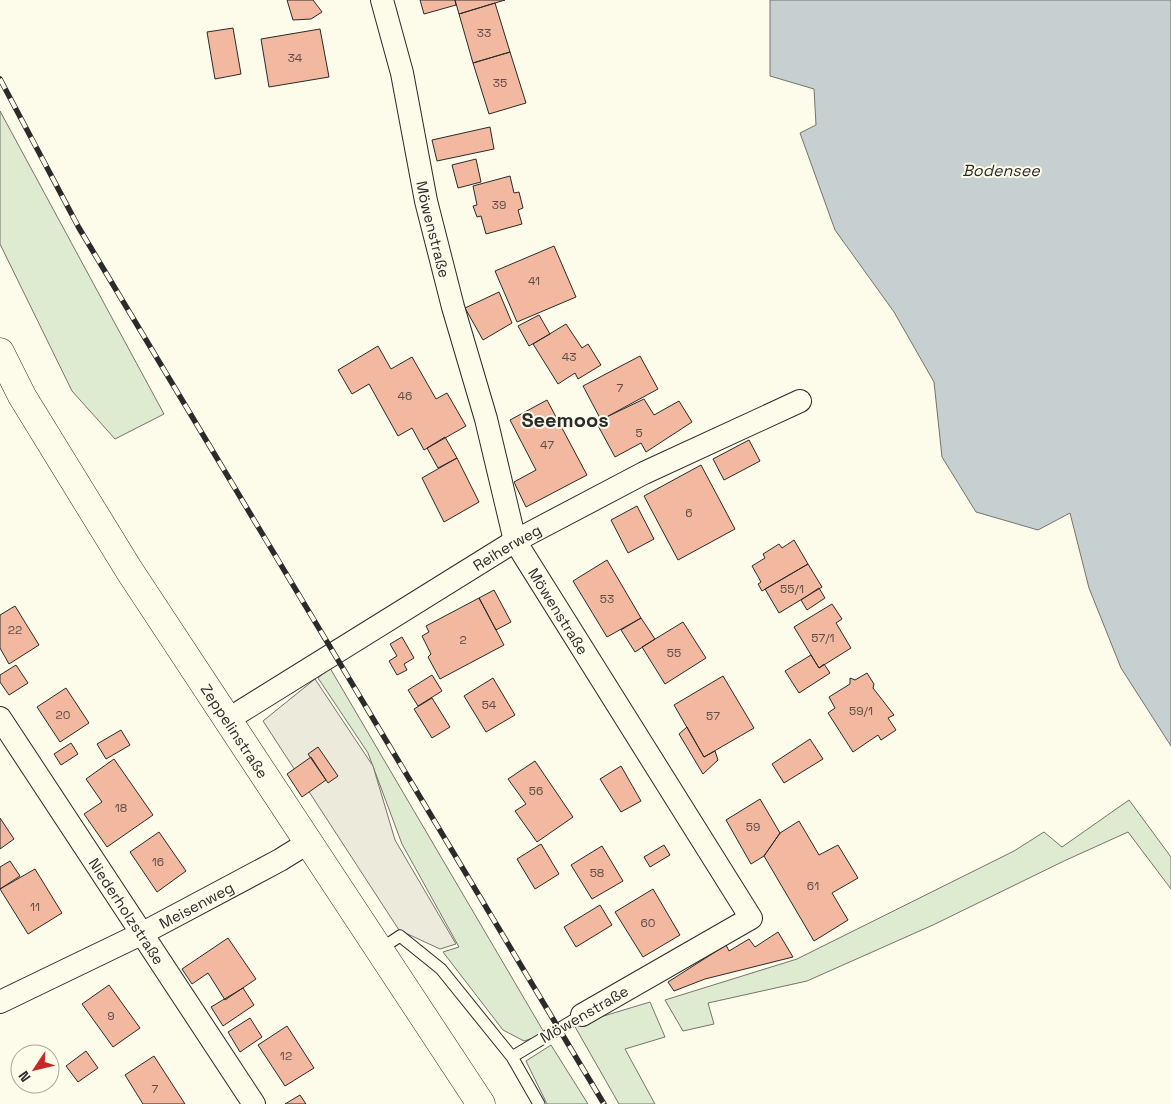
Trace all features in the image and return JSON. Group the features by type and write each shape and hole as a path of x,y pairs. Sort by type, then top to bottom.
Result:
{"main road":[{"name":"Zeppelinstraße","path":"0,352 22,396 129,570 227,720 309,842 390,942 481,1104"}],"street":[{"name":"Möwenstraße","path":"382,0 402,72 426,201 453,307 486,419 515,541 751,918 582,1015"},
{"name":"Reiherweg","path":"227,720 515,541 644,472 800,401"},
{"name":"Niederholzstraße","path":"0,718 254,1104"},
{"name":"Meisenweg","path":"0,1002 143,934 280,860 309,842"}],"lane":[{"path":"390,942 441,969 512,1057 539,1104"},
{"name":"Möwenstraße","path":"512,1057 582,1015"}],"green space":[{"path":"0,111 164,414 115,439 72,391 0,244"},
{"path":"330,668 545,1034 524,1041 503,1030 443,952 459,947 402,844 368,753 318,678"},
{"path":"1129,800 1171,857 1171,889 1128,832 933,925 807,981 708,1003 714,1024 683,1031 665,1000 797,959 1014,851 1044,832 1062,847"},
{"path":"650,1002 665,1037 625,1049 655,1104 619,1104 574,1025"},
{"path":"551,1045 588,1104 547,1104 526,1061"}],"shaded area":[{"path":"315,679 373,766 395,840 456,944 440,949 399,930 263,721"}],"water":[{"name":"Bodensee","path":"770,0 1171,0 1171,746 1121,668 1089,588 1070,513 1038,530 976,512 942,457 934,382 894,312 835,230 800,133 816,125 814,89 770,76"}],"building":[{"path":"287,0 313,0 322,12 311,19 293,20"},
{"path":"420,0 455,0 456,5 424,14"},
{"path":"455,0 505,0 459,14"},
{"path":"495,3 510,52 473,63 459,14"},
{"path":"233,28 241,74 215,79 207,32"},
{"path":"320,29 329,77 269,87 261,39"},
{"path":"510,52 526,103 489,114 473,63"},
{"path":"490,127 494,149 437,161 432,140"},
{"path":"476,159 481,182 458,188 452,165"},
{"path":"510,176 514,193 519,192 523,208 518,210 522,224 486,234 481,216 477,217 473,206 477,205 473,186"},
{"path":"554,246 576,297 517,322 495,271"},
{"path":"499,292 512,323 483,340 465,308"},
{"path":"539,315 550,334 529,346 518,326"},
{"path":"566,324 582,348 588,344 601,365 578,379 575,373 558,384 533,344"},
{"path":"378,346 391,369 412,357 436,399 447,393 466,426 424,450 412,428 398,436 369,384 352,394 338,370"},
{"path":"640,356 658,389 601,420 583,386"},
{"path":"644,399 654,415 679,401 692,422 646,452 641,443 615,457 596,422"},
{"path":"547,400 587,475 526,507 514,482 536,470 510,420"},
{"path":"445,437 457,458 438,468 427,448"},
{"path":"749,440 760,461 724,480 713,459"},
{"path":"457,458 479,502 444,522 422,478"},
{"path":"701,465 735,529 678,560 644,496"},
{"path":"637,506 654,539 628,553 611,520"},
{"path":"794,540 808,564 762,591 758,584 761,582 752,566 765,558 763,554 779,544 782,548"},
{"path":"607,560 641,618 607,637 573,581"},
{"path":"808,564 822,587 779,613 765,589"},
{"path":"819,588 825,598 807,610 801,600"},
{"path":"494,590 511,622 496,630 479,598"},
{"path":"479,598 504,645 440,679 428,657 431,654 422,636 429,632 426,626"},
{"path":"832,604 842,619 836,623 851,648 819,668 794,627"},
{"path":"15,606 39,645 9,664 0,648 0,615"},
{"path":"641,618 655,639 635,652 621,630"},
{"path":"683,622 706,658 665,684 642,647"},
{"path":"402,637 414,658 404,664 407,670 397,675 389,661 397,656 390,644"},
{"path":"811,655 819,668 824,664 830,673 799,693 785,671"},
{"path":"16,665 28,683 9,695 0,682 0,675"},
{"path":"867,673 874,684 873,688 894,715 888,718 896,730 881,740 878,735 853,752 828,713 835,708 829,697 850,684 850,678 855,680"},
{"path":"432,675 442,691 418,706 408,690"},
{"path":"723,676 754,728 704,757 674,705"},
{"path":"493,678 515,715 486,732 464,696"},
{"path":"66,688 89,723 60,742 37,707"},
{"path":"432,698 450,727 432,738 414,709"},
{"path":"687,727 704,757 715,751 718,760 703,774 679,734"},
{"path":"121,730 130,745 106,759 97,744"},
{"path":"810,739 823,759 784,783 772,764"},
{"path":"71,743 78,754 61,765 54,754"},
{"path":"318,747 338,776 328,783 308,754"},
{"path":"311,757 326,780 302,797 287,774"},
{"path":"114,759 153,815 107,847 84,814 102,802 86,779"},
{"path":"535,761 573,817 537,842 515,811 526,804 508,779"},
{"path":"621,766 641,801 621,812 600,779"},
{"path":"760,799 780,833 764,856 751,864 726,820"},
{"path":"0,818 14,839 0,849"},
{"path":"799,821 819,855 838,845 858,878 832,893 848,920 814,941 764,856 780,833"},
{"path":"159,832 186,871 157,892 130,852"},
{"path":"541,844 559,874 535,889 517,859"},
{"path":"664,845 670,855 650,867 644,857"},
{"path":"602,846 623,881 592,899 571,865"},
{"path":"10,861 20,876 0,889 0,867"},
{"path":"35,869 62,913 28,934 0,889"},
{"path":"653,889 680,935 643,957 615,912"},
{"path":"600,905 612,925 576,947 564,927"},
{"path":"778,932 793,957 705,979 674,991 668,982 726,945 729,951 749,939 755,947"},
{"path":"228,938 256,979 225,1000 208,973 192,984 182,969"},
{"path":"109,985 140,1028 113,1047 82,1004"},
{"path":"243,988 254,1005 223,1026 211,1007"},
{"path":"250,1018 262,1037 240,1052 228,1032"},
{"path":"287,1026 314,1068 285,1086 258,1045"},
{"path":"86,1051 98,1068 78,1082 66,1066"},
{"path":"154,1056 185,1104 143,1104 125,1075"},
{"path":"300,1095 306,1104 285,1104"}],"railway":[{"path":"0,79 79,228 604,1104"}],"district":[{"name":"Seemoos","path":"565,420"}]}
